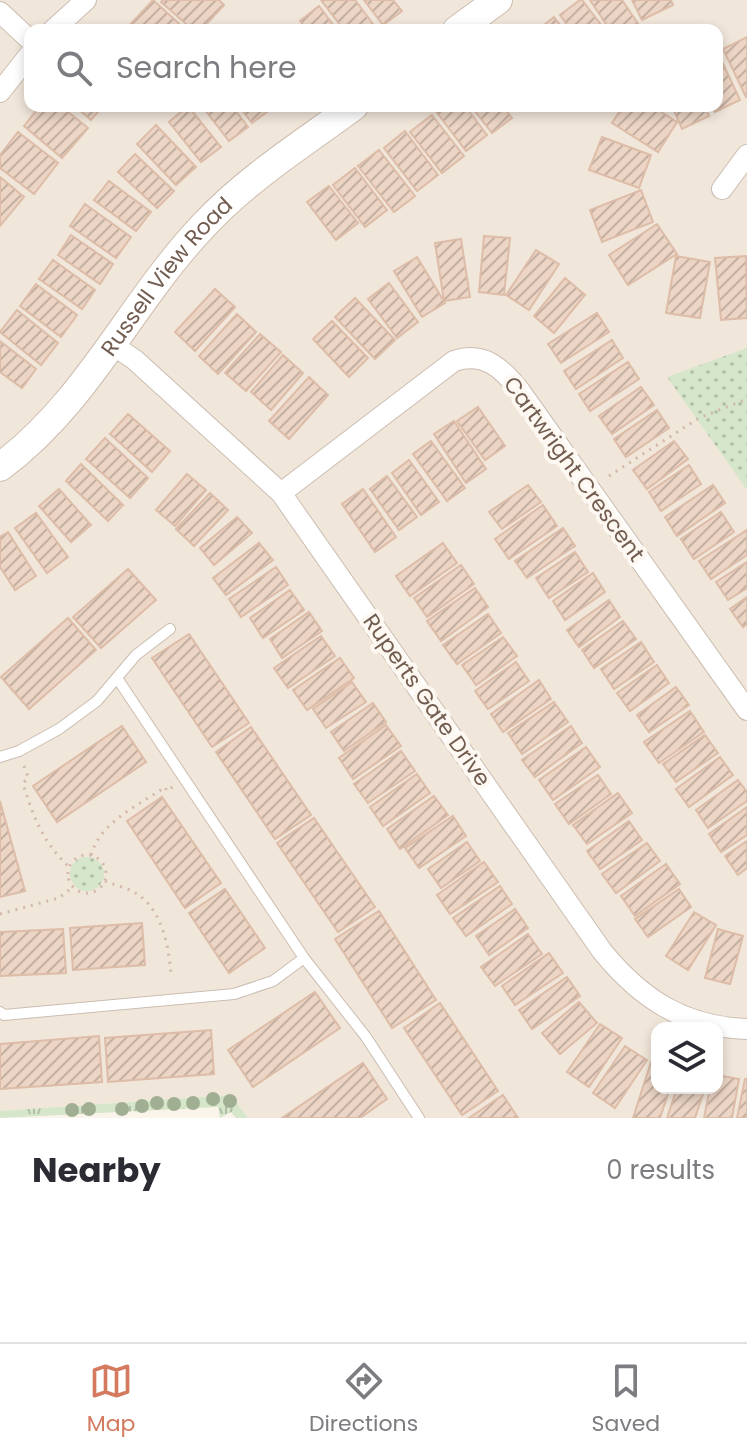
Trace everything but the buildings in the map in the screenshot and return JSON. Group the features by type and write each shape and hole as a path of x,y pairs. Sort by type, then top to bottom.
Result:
{"street":[{"path":"60,24 86,0"},
{"path":"465,24 498,0"},
{"path":"0,12 24,34"},
{"path":"0,92 24,62"},
{"name":"Russell View Road","path":"0,467 51,421 87,382 176,258 205,223 241,191 346,112"},
{"path":"722,189 747,155"},
{"name":"Ruperts Gate Drive","path":"113,345 135,360 281,493 623,977 650,1000 682,1016 747,1029"},
{"name":"Cartwright Crescent","path":"281,493 454,361 469,356 483,358 498,366 520,391 747,710"}],"lane":[{"path":"0,757 19,751 59,729 97,701 136,655 170,629"},
{"path":"117,678 304,958 366,1037 412,1116"},
{"path":"0,1012 4,1015 234,994 273,981 304,958"}],"path":[{"path":"609,476 699,418 747,399"},
{"path":"19,751 28,777 23,784 36,823 51,849 69,867"},
{"path":"91,855 94,843 104,828 165,787 167,791 185,779"},
{"path":"91,855 102,862 105,881 92,892 84,893 73,887 67,875 69,867 78,857 91,855"},
{"path":"105,881 134,892 149,904 166,941 171,975"},
{"path":"0,914 59,898 73,887"}],"shaded area":[{"path":"0,0 747,0 747,1118 248,1118 231,1095 0,1111"}],"green space":[{"path":"747,348 747,490 667,377"},
{"path":"87,857 99,862 104,874 99,886 87,891 75,886 70,874 75,862"},
{"path":"231,1095 248,1118 236,1118 231,1112 220,1118 218,1107 0,1118 0,1111"}]}
